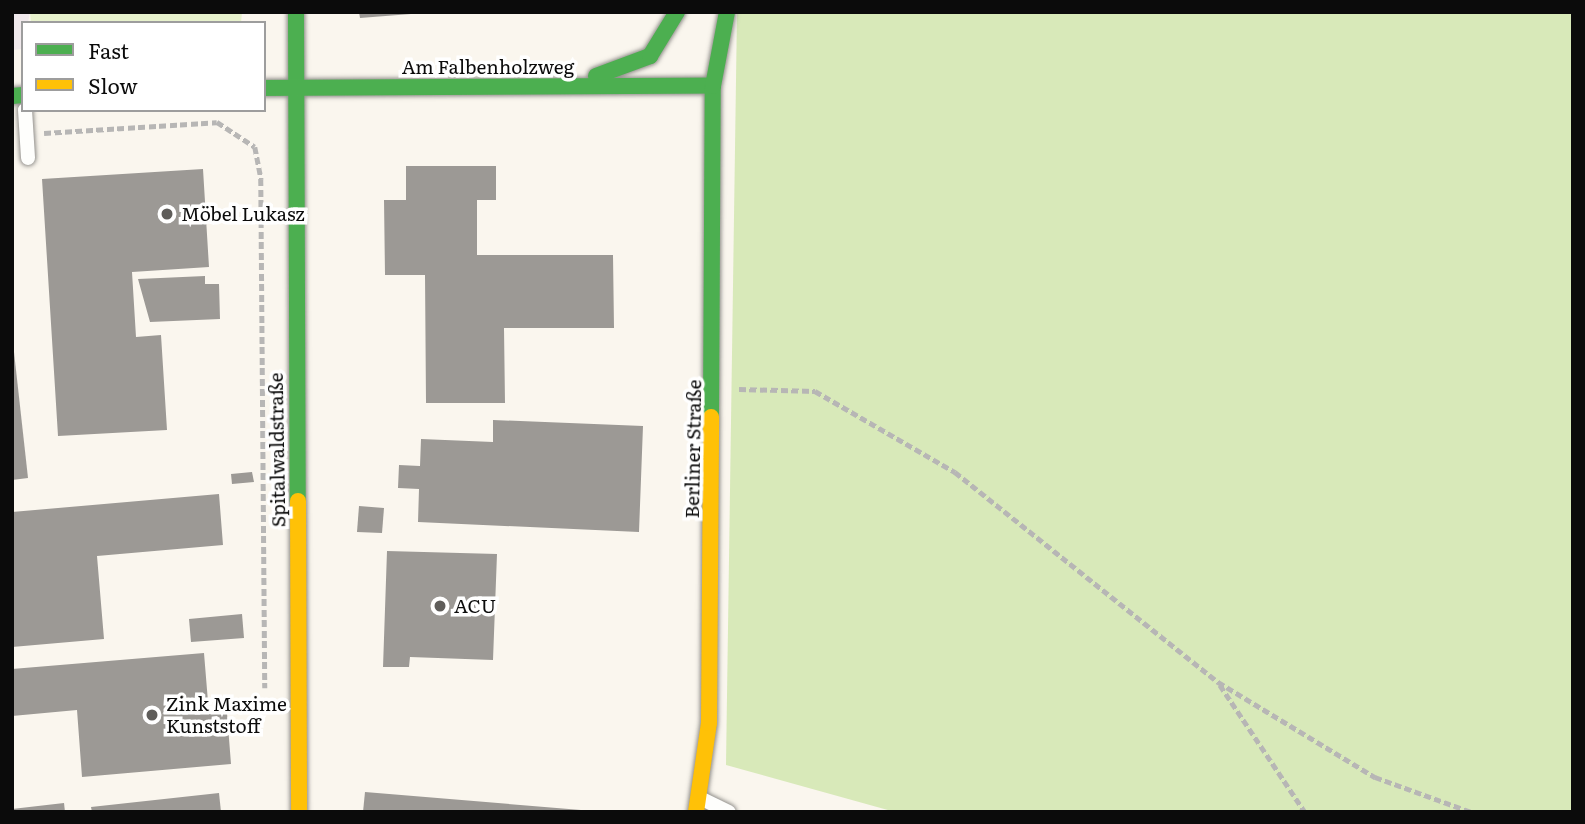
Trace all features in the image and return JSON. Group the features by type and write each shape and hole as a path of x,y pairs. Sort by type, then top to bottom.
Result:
{"street":[{"name":"Spitalwaldstraße","path":"296,12 293,89 299,812"},
{"path":"548,89 650,56 677,12"},
{"name":"Berliner Straße","path":"697,805 709,723 715,389 713,86 727,12"},
{"name":"Berliner Straße","path":"701,46 713,86"},
{"name":"Am Falbenholzweg","path":"266,88 548,89 713,86"}],"lane":[{"path":"25,112 28,158"},
{"path":"697,805 729,812"}],"path":[{"path":"26,134 217,122 255,147 261,179 265,701"},
{"path":"715,389 815,391 943,465 1218,681 1375,777 1471,812"},
{"path":"1218,681 1305,812"}],"shaded area":[{"path":"12,12 30,12 28,21 21,21 21,49 12,50"}],"green space":[{"path":"30,12 242,12 241,21 31,21"},
{"path":"737,12 1573,12 1573,812 895,812 726,765"}],"building":[{"path":"359,12 411,12 411,14 360,18"},
{"path":"406,166 496,166 496,200 477,200 477,255 613,255 614,328 504,328 505,403 426,403 425,275 385,275 384,200 406,200"},
{"path":"203,169 209,267 132,272 136,337 161,335 167,430 58,436 42,179"},
{"path":"205,276 205,284 219,284 220,319 150,322 138,279"},
{"path":"12,334 28,478 12,480"},
{"path":"493,420 643,426 639,532 418,522 419,489 398,488 399,465 420,466 421,439 493,442"},
{"path":"252,472 254,482 232,484 231,474"},
{"path":"219,494 223,545 97,556 104,639 12,647 12,512"},
{"path":"359,506 384,508 382,533 357,532"},
{"name":"ACU","path":"387,551 497,554 493,660 410,657 409,667 383,667"},
{"path":"242,614 244,638 191,642 189,619"},
{"name":"Zink Maxime Kunststoff","path":"204,653 209,714 227,713 231,764 82,777 77,710 12,716 12,669"},
{"path":"365,792 581,810 581,812 363,812"},
{"path":"219,793 221,812 92,812 91,807"},
{"path":"64,803 65,812 12,812 12,809"}],"traffic: fast":[{"path":"296,12 298,501"},
{"path":"596,76 650,56 677,12"},
{"path":"711,417 713,86 727,12"},
{"path":"266,88 713,86"},
{"path":"12,96 21,95"}],"traffic: slow":[{"path":"696,812 709,723 711,417"},
{"path":"298,501 299,812"}],"place":[{"name":"Möbel Lukasz","path":"167,214"},
{"name":"ACU","path":"440,606"},
{"name":"Zink Maxime Kunststoff","path":"152,715"}]}
